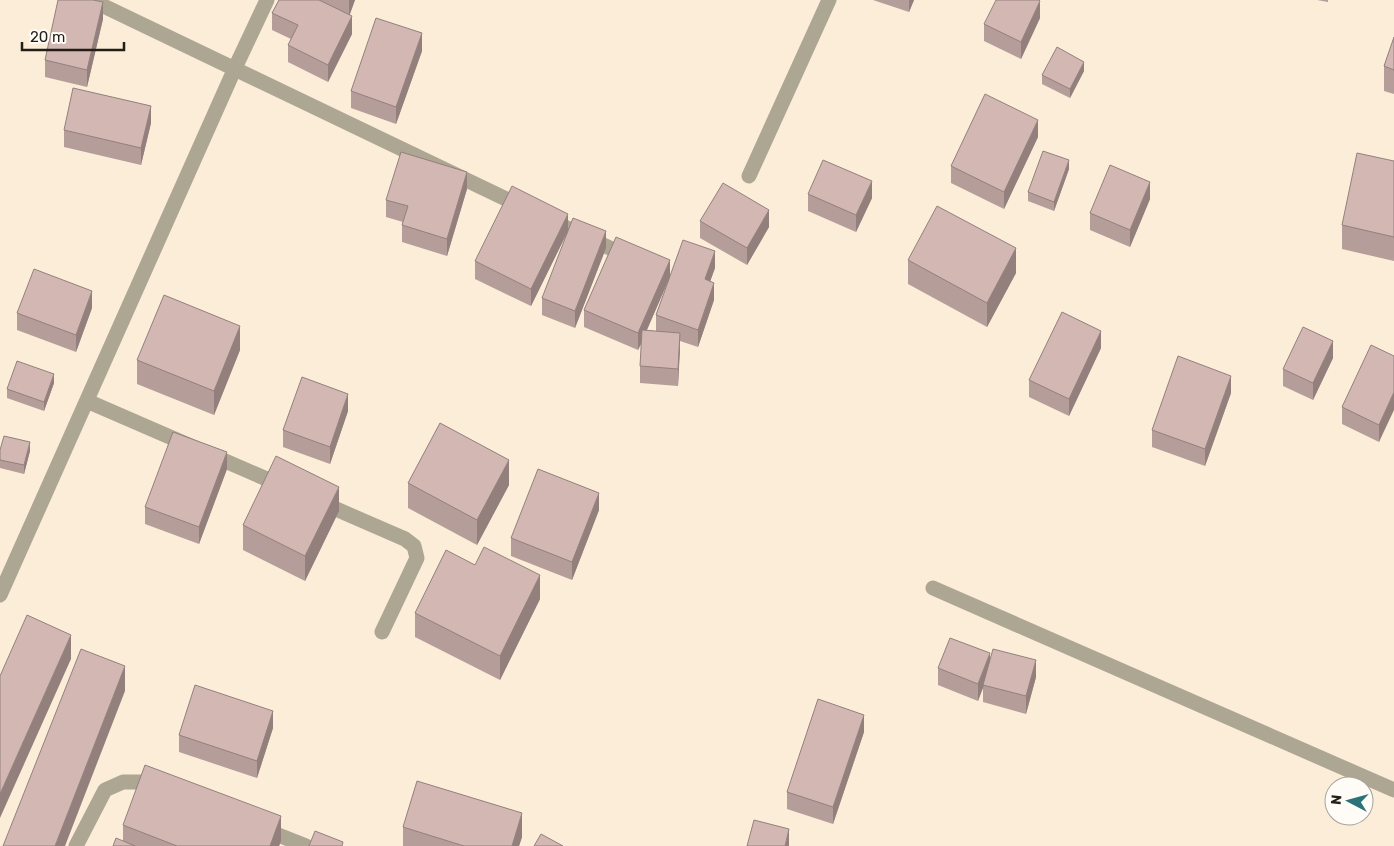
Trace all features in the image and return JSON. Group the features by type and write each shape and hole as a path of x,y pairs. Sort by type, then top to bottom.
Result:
{"street":[{"path":"91,0 235,68 409,154 643,264"},
{"path":"0,595 267,0"},
{"path":"749,176 829,0"},
{"path":"87,401 405,539 414,546 417,558 382,632"},
{"path":"932,588 1394,790"},
{"path":"76,846 105,790 123,782 143,782 175,793"},
{"path":"253,825 306,846"}],"building":[{"path":"58,0 93,0 103,2 87,70 45,60"},
{"path":"279,0 319,0 352,16 328,65 288,45 298,25 272,13"},
{"path":"996,0 1040,1 1021,42 984,24"},
{"path":"376,18 422,33 396,107 351,91"},
{"path":"1394,37 1394,70 1384,66"},
{"path":"1057,47 1084,62 1070,89 1042,75"},
{"path":"73,88 151,106 141,148 64,130"},
{"path":"985,94 1038,120 1004,192 951,166"},
{"path":"1043,151 1069,160 1054,202 1028,192"},
{"path":"401,152 467,172 447,239 402,225 408,206 386,200"},
{"path":"1357,153 1394,161 1394,237 1342,225"},
{"path":"823,160 872,181 856,215 808,194"},
{"path":"1110,165 1150,182 1130,230 1090,213"},
{"path":"723,183 769,210 747,248 700,221"},
{"path":"512,186 568,214 531,289 475,261"},
{"path":"937,206 1016,248 987,303 908,260"},
{"path":"573,218 606,231 575,311 542,298"},
{"path":"616,237 670,260 638,333 584,310"},
{"path":"683,240 715,251 705,279 714,283 698,330 656,315"},
{"path":"34,269 92,291 76,335 17,313"},
{"path":"164,295 240,326 214,391 137,360"},
{"path":"1062,312 1101,331 1069,399 1029,380"},
{"path":"1303,327 1333,341 1313,383 1283,369"},
{"path":"642,330 680,333 678,369 640,366"},
{"path":"1371,345 1394,356 1394,392 1379,425 1342,407"},
{"path":"1178,356 1231,376 1205,449 1152,430"},
{"path":"17,361 54,374 44,402 7,389"},
{"path":"302,377 348,394 330,447 283,430"},
{"path":"440,423 509,460 477,520 408,483"},
{"path":"173,432 227,452 199,527 145,507"},
{"path":"4,436 30,442 24,465 0,460 0,450"},
{"path":"276,456 339,487 305,556 243,525"},
{"path":"538,469 599,493 572,562 511,538"},
{"path":"484,547 540,575 500,656 415,613 446,550 475,565"},
{"path":"27,615 71,635 0,794 0,676"},
{"path":"950,638 990,653 978,684 938,668"},
{"path":"81,649 125,666 55,846 3,846"},
{"path":"993,649 1036,660 1026,696 983,685"},
{"path":"195,685 273,711 257,761 179,735"},
{"path":"818,699 864,715 833,807 787,792"},
{"path":"145,765 281,816 270,846 177,846 123,825"},
{"path":"417,781 522,813 512,846 464,846 403,827"},
{"path":"754,820 789,829 785,846 747,846"},
{"path":"315,831 343,842 342,846 309,846"},
{"path":"541,834 563,846 534,846"},
{"path":"116,838 135,846 113,846"}]}
